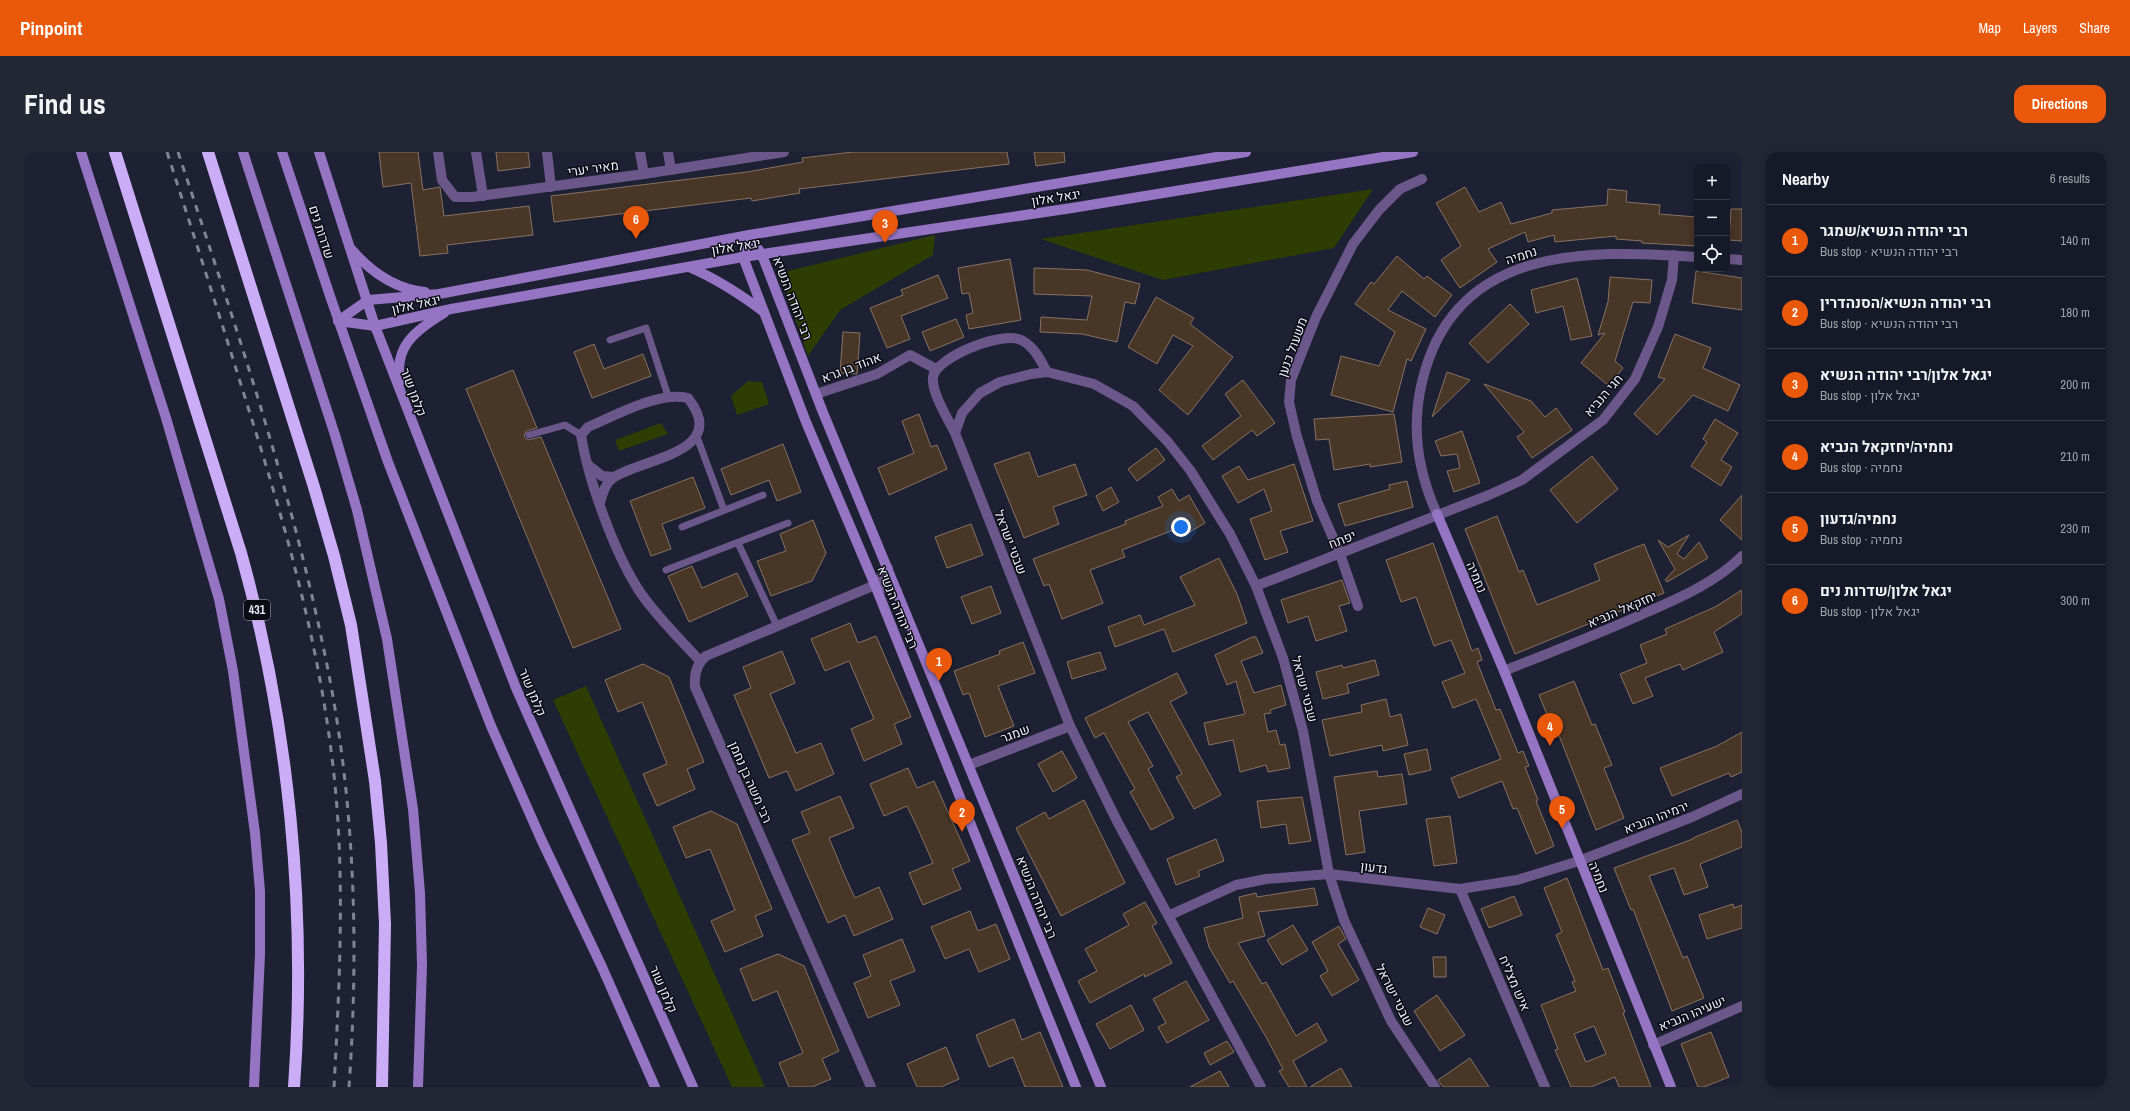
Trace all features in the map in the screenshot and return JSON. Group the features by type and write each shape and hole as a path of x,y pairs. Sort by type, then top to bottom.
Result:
{"highway":[{"name":"431","path":"115,152 241,553 255,605 272,685 290,817 296,902 299,988 294,1087"},
{"path":"208,152 314,487 334,556 351,625 374,773 381,843 385,924 382,1087"}],"main road":[{"path":"81,152 166,418 215,585 233,671 255,833 260,891 260,954 254,1087"},
{"path":"242,152 335,435 357,510 387,639 401,716 413,809 420,893 422,965 418,1087"},
{"name":"שדרות נים","path":"282,152 338,321"},
{"name":"שדרות נים","path":"318,152 368,300"},
{"name":"יגאל אלון","path":"368,300 439,294 749,235 1246,152"},
{"name":"יגאל אלון","path":"338,321 375,326 451,310 743,257 1072,208 1413,152"},
{"path":"743,257 749,235"},
{"name":"רבי יהודה הנשיא","path":"749,235 762,255 816,394 1100,1087"},
{"path":"351,248 371,268 387,279 419,292 439,294"},
{"name":"רבי יהודה הנשיא","path":"743,257 806,422 875,585 1076,1087"},
{"path":"689,267 711,276 736,291 765,313"},
{"path":"368,300 338,321 388,462 491,726 541,838 602,967 655,1087"},
{"name":"קלמן שור","path":"368,300 375,326 404,403 516,688 693,1087"},
{"path":"404,403 398,364 400,354 405,345 423,327 451,310"},
{"name":"נחמיה","path":"1437,514 1504,671 1670,1087"}],"street":[{"name":"מאיר יערי","path":"438,152 442,180 455,197 483,196 551,187 784,152"},
{"path":"476,152 483,196"},
{"path":"547,152 551,187"},
{"path":"640,152 644,174"},
{"path":"668,152 671,170"},
{"name":"משעול כנען","path":"1358,606 1340,554 1317,501 1297,438 1289,402 1291,380 1316,317 1353,244 1379,210 1400,189 1422,179"},
{"name":"נחמיה","path":"1437,514 1427,494 1420,465 1416,410 1425,367 1435,343 1465,302 1488,283 1505,274 1547,260 1577,256 1674,255 1694,257"},
{"name":"חגי הנביא","path":"1437,514 1489,495 1522,480 1603,420 1635,379 1658,327 1672,280 1674,255"},
{"path":"1730,259 1742,260"},
{"path":"936,369 976,344 996,339 1013,338 1023,340 1036,354 1047,372"},
{"name":"אהוד בן גרא","path":"816,394 877,374 910,355 936,369"},
{"name":"שבטי ישראל","path":"936,369 933,377 934,387 955,433 1070,726 1118,822 1170,915 1261,1087"},
{"name":"שבטי ישראל","path":"955,433 962,413 980,393 1000,382 1031,374 1047,372 1094,384 1133,406 1168,442 1190,470 1230,534 1256,586 1283,658 1303,732 1329,874 1344,920 1391,1021 1435,1087"},
{"path":"600,503 604,487 614,477 682,449 697,437 700,424 697,409 688,398 668,396 588,427 581,435 588,465 600,503 614,540 639,590 700,661 706,656 875,585 888,568"},
{"path":"588,465 602,476 614,477"},
{"name":"יפתח","path":"1256,586 1340,554 1437,514"},
{"name":"יחזקאל הנביא","path":"1504,671 1608,630 1688,595 1715,578 1742,556"},
{"path":"875,585 897,590"},
{"name":"רבי משה בן נחמן","path":"700,661 694,677 695,687 871,1087"},
{"name":"שמגר","path":"969,765 1070,726"},
{"name":"ירמיהו הנביא","path":"1579,861 1692,817 1742,794"},
{"name":"גדעון","path":"1170,915 1236,885 1266,879 1329,874 1460,889 1517,880 1579,861"},
{"name":"איש מצליח","path":"1460,889 1544,1087"},
{"name":"ישעיהו הנביא","path":"1653,1044 1742,1006"}],"lane":[{"path":"610,340 646,328 668,396"},
{"path":"529,435 565,425 581,435"},
{"path":"697,437 724,510"},
{"path":"682,527 763,495"},
{"path":"666,570 788,523"},
{"path":"738,542 777,626"}],"green space":[{"path":"1373,189 1334,248 1163,280 1041,239"},
{"path":"935,235 933,255 840,310 808,356 780,273"},
{"path":"748,381 762,382 769,404 737,415 731,396"},
{"path":"661,423 668,434 619,451 615,440"},
{"path":"586,686 765,1087 732,1087 553,700"}],"building":[{"path":"379,152 418,152 423,190 440,187 444,216 529,206 533,235 447,245 448,253 420,256 411,183 383,187"},
{"path":"496,152 528,152 530,167 498,171"},
{"path":"853,152 1007,152 1009,164 799,189 800,193 752,201 751,198 554,222 551,196 747,172 803,162 802,158"},
{"path":"1034,152 1064,152 1065,162 1036,166"},
{"path":"1465,187 1479,212 1501,202 1511,224 1552,213 1552,210 1607,205 1608,189 1627,191 1626,202 1660,205 1659,214 1694,217 1694,246 1642,243 1642,241 1616,239 1616,236 1555,242 1554,235 1528,242 1525,232 1488,249 1497,262 1460,288 1441,260 1461,246 1436,203"},
{"path":"1731,209 1742,209 1742,241 1730,240"},
{"path":"1397,256 1424,279 1427,276 1452,295 1435,317 1402,291 1388,310 1426,329 1411,361 1407,359 1393,412 1331,395 1341,356 1379,366 1395,332 1355,304 1371,282 1374,284"},
{"path":"1010,259 1021,320 969,329 966,315 973,313 969,293 962,294 958,268"},
{"path":"1034,268 1087,270 1140,284 1135,304 1125,302 1117,342 1082,334 1040,332 1041,317 1087,320 1092,296 1034,294"},
{"path":"1696,272 1742,278 1742,310 1692,303"},
{"path":"938,275 948,298 901,316 910,339 887,348 870,308 903,295 901,290"},
{"path":"1610,277 1652,280 1650,303 1633,302 1615,361 1623,368 1609,386 1581,363 1605,333 1598,335 1608,302"},
{"path":"1577,278 1592,336 1571,340 1563,306 1536,313 1531,290"},
{"path":"1156,297 1194,318 1190,324 1233,357 1188,415 1159,390 1193,346 1173,335 1157,364 1128,347"},
{"path":"1510,304 1529,324 1488,363 1469,343"},
{"path":"956,319 964,337 930,351 922,332"},
{"path":"843,332 860,333 857,374 840,373"},
{"path":"1675,334 1711,348 1703,368 1740,385 1728,411 1693,395 1657,435 1634,414 1665,379 1658,377"},
{"path":"594,344 604,369 643,354 651,376 592,398 574,352"},
{"path":"513,370 537,428 526,431 524,437 528,440 541,437 621,629 573,648 466,389"},
{"path":"1447,372 1470,380 1432,417"},
{"path":"1243,380 1275,423 1257,436 1252,430 1213,460 1202,446 1241,416 1225,394"},
{"path":"1484,384 1531,401 1545,417 1556,408 1572,430 1532,458 1517,437 1524,432"},
{"path":"919,414 931,447 937,445 947,469 889,495 878,468 914,453 902,421"},
{"path":"1394,414 1402,462 1370,467 1370,464 1334,470 1329,439 1316,440 1314,419"},
{"path":"1715,419 1738,433 1721,460 1732,467 1721,486 1691,466 1707,442 1703,439"},
{"path":"1462,431 1480,483 1454,492 1447,471 1460,468 1457,454 1441,456 1435,441"},
{"path":"783,444 801,492 777,501 769,480 731,495 721,469"},
{"path":"1156,448 1165,460 1137,481 1128,469"},
{"path":"1029,452 1038,477 1075,464 1087,495 1053,507 1059,524 1024,538 994,464"},
{"path":"1592,456 1618,489 1577,523 1550,490"},
{"path":"1294,464 1313,521 1280,531 1288,552 1265,560 1250,519 1272,511 1264,489 1238,503 1222,476 1239,466 1248,480"},
{"path":"693,477 705,508 662,524 671,549 651,556 630,501"},
{"path":"1407,481 1413,507 1345,526 1338,504 1390,489 1389,485"},
{"path":"1111,487 1119,502 1103,511 1096,496"},
{"path":"1172,489 1179,501 1189,495 1205,523 1181,537 1176,529 1122,550 1125,557 1090,570 1103,603 1062,619 1049,584 1044,586 1033,559 1126,524 1125,521 1163,506 1158,497"},
{"path":"1742,495 1742,540 1720,520"},
{"path":"1497,516 1519,572 1523,570 1537,605 1600,580 1594,564 1644,544 1664,593 1515,654 1465,529"},
{"path":"813,520 826,553 812,581 771,596 757,561 786,551 780,534"},
{"path":"971,524 983,555 947,568 935,537"},
{"path":"1689,535 1677,554 1684,559 1699,542 1708,558 1667,582 1665,580 1675,569 1658,540 1668,547"},
{"path":"1433,543 1472,651 1478,648 1482,660 1477,662 1496,710 1500,709 1518,753 1523,751 1529,766 1525,767 1538,800 1536,801 1554,846 1536,854 1517,808 1513,809 1502,781 1459,798 1451,778 1501,759 1476,699 1453,708 1442,682 1465,673 1451,640 1434,646 1416,597 1401,602 1386,560"},
{"path":"1219,558 1237,594 1247,623 1173,652 1164,629 1115,647 1108,627 1140,615 1144,625 1195,605 1180,577"},
{"path":"692,566 702,588 737,573 748,596 689,622 668,576"},
{"path":"1342,580 1350,603 1339,606 1347,631 1316,641 1308,616 1288,623 1281,600"},
{"path":"991,586 1001,613 972,624 961,597"},
{"path":"1742,590 1742,614 1714,632 1723,652 1683,670 1680,664 1645,678 1653,696 1633,704 1620,674 1647,663 1640,645 1667,634 1665,629 1715,607"},
{"path":"850,623 858,643 876,636 911,717 894,724 902,744 864,761 851,729 874,719 859,684 849,661 825,671 811,639"},
{"path":"1252,637 1256,637 1263,653 1241,661 1254,693 1281,685 1286,705 1270,710 1271,713 1264,714 1268,732 1276,730 1280,745 1285,744 1290,768 1268,772 1266,765 1240,772 1233,740 1209,745 1204,723 1245,714 1236,681 1227,685 1215,655"},
{"path":"1023,642 1035,673 998,686 1014,726 985,737 969,693 963,695 954,671 1000,654 999,651"},
{"path":"782,651 795,683 770,694 796,753 821,743 834,774 796,791 787,771 769,778 734,695 751,688 743,667"},
{"path":"1100,652 1106,669 1072,679 1067,662"},
{"path":"1375,660 1379,675 1347,684 1349,693 1323,699 1316,672 1342,665 1343,668"},
{"path":"643,664 669,677 704,762 687,769 695,789 657,806 643,774 667,764 642,702 618,712 605,680"},
{"path":"1177,673 1187,693 1170,702 1221,795 1194,809 1176,777 1182,774 1148,712 1128,722 1153,766 1148,769 1174,818 1151,830 1130,792 1135,789 1104,733 1095,738 1085,718"},
{"path":"1574,681 1592,725 1595,724 1612,765 1604,768 1624,818 1596,830 1558,733 1555,734 1539,695"},
{"path":"1386,699 1390,717 1401,714 1408,745 1383,751 1382,745 1330,756 1322,720 1362,712 1361,705"},
{"path":"1742,732 1742,772 1731,777 1729,773 1672,796 1660,768 1717,746"},
{"path":"1427,749 1431,770 1409,775 1404,754"},
{"path":"1062,751 1077,778 1053,792 1038,764"},
{"path":"908,768 917,788 934,781 970,861 952,869 961,889 923,905 909,873 933,863 907,806 884,816 870,784"},
{"path":"1377,771 1378,777 1402,774 1407,804 1359,811 1365,852 1346,855 1334,777"},
{"path":"840,796 854,828 829,838 844,874 855,898 879,887 893,919 854,936 845,915 828,923 792,840 810,833 801,812"},
{"path":"1302,797 1311,841 1289,844 1286,824 1261,828 1257,801"},
{"path":"1084,800 1125,883 1061,916 1016,828 1045,812 1049,819"},
{"path":"711,811 737,824 772,909 755,916 763,936 725,952 711,921 735,910 710,849 686,858 673,827"},
{"path":"1450,816 1457,863 1434,866 1426,819"},
{"path":"1737,820 1742,832 1742,847 1700,864 1708,887 1684,895 1674,868 1649,876 1683,958 1687,956 1704,998 1672,1011 1633,909 1631,910 1614,868 1693,839"},
{"path":"1216,839 1224,861 1198,871 1200,876 1176,885 1167,859"},
{"path":"1567,878 1603,970 1608,968 1651,1087 1619,1087 1615,1077 1591,1087 1571,1087 1555,1050 1558,1049 1541,1005 1576,991 1572,982 1575,981 1556,935 1562,932 1544,888","holes":["1594,1026 1606,1054 1586,1062 1574,1034"]},
{"path":"1314,888 1318,905 1258,912 1265,936 1238,943 1262,984 1266,982 1296,1036 1317,1023 1327,1041 1293,1061 1307,1087 1289,1087 1279,1071 1283,1069 1266,1037 1233,981 1230,983 1209,947 1204,928 1243,918 1239,897 1256,893 1257,897"},
{"path":"1514,896 1522,915 1489,928 1481,909"},
{"path":"1145,902 1157,923 1152,926 1172,963 1145,977 1144,974 1090,1003 1078,981 1097,971 1085,949 1129,925 1123,914"},
{"path":"1733,904 1734,908 1742,905 1742,928 1707,939 1699,915"},
{"path":"1428,908 1445,915 1437,934 1420,927"},
{"path":"970,911 978,931 996,924 1010,959 979,972 969,949 945,959 931,927"},
{"path":"1293,925 1308,950 1282,965 1267,940"},
{"path":"1339,926 1346,939 1338,944 1359,980 1332,996 1320,976 1328,971 1312,942"},
{"path":"902,939 915,971 890,981 900,1005 868,1018 854,983 871,976 863,955"},
{"path":"778,954 804,966 839,1051 822,1059 831,1079 812,1087 789,1087 779,1063 803,1053 777,991 753,1001 740,969"},
{"path":"1433,957 1446,957 1446,977 1434,977"},
{"path":"1186,981 1209,1020 1167,1043 1158,1027 1166,1023 1153,999"},
{"path":"1437,995 1465,1035 1440,1051 1414,1011"},
{"path":"1131,1005 1144,1030 1110,1049 1096,1024"},
{"path":"1014,1019 1022,1040 1040,1032 1063,1087 1025,1087 1013,1057 989,1067 976,1035"},
{"path":"1711,1032 1729,1077 1704,1087 1698,1087 1681,1044"},
{"path":"1227,1041 1234,1052 1210,1065 1204,1053"},
{"path":"946,1047 959,1079 941,1087 917,1087 907,1064"},
{"path":"1470,1058 1489,1087 1443,1087 1438,1080"},
{"path":"1341,1068 1352,1087 1310,1087"},
{"path":"1220,1071 1229,1087 1190,1087"}],"railway":[{"path":"167,152 260,447 285,532 317,662 325,706 336,792 340,876 340,961 334,1087"},
{"path":"178,152 241,342 279,470 297,535 327,665 344,769 352,875 354,981 349,1087"}],"place":[{"name":"יגאל אלון/שדרות נים","path":"636,239"},
{"name":"יגאל אלון/רבי יהודה הנשיא","path":"885,243"},
{"name":"רבי יהודה הנשיא/שמגר","path":"939,681"},
{"name":"נחמיה/יחזקאל הנביא","path":"1550,746"},
{"name":"נחמיה/גדעון","path":"1562,829"},
{"name":"רבי יהודה הנשיא/הסנהדרין","path":"962,832"}]}
